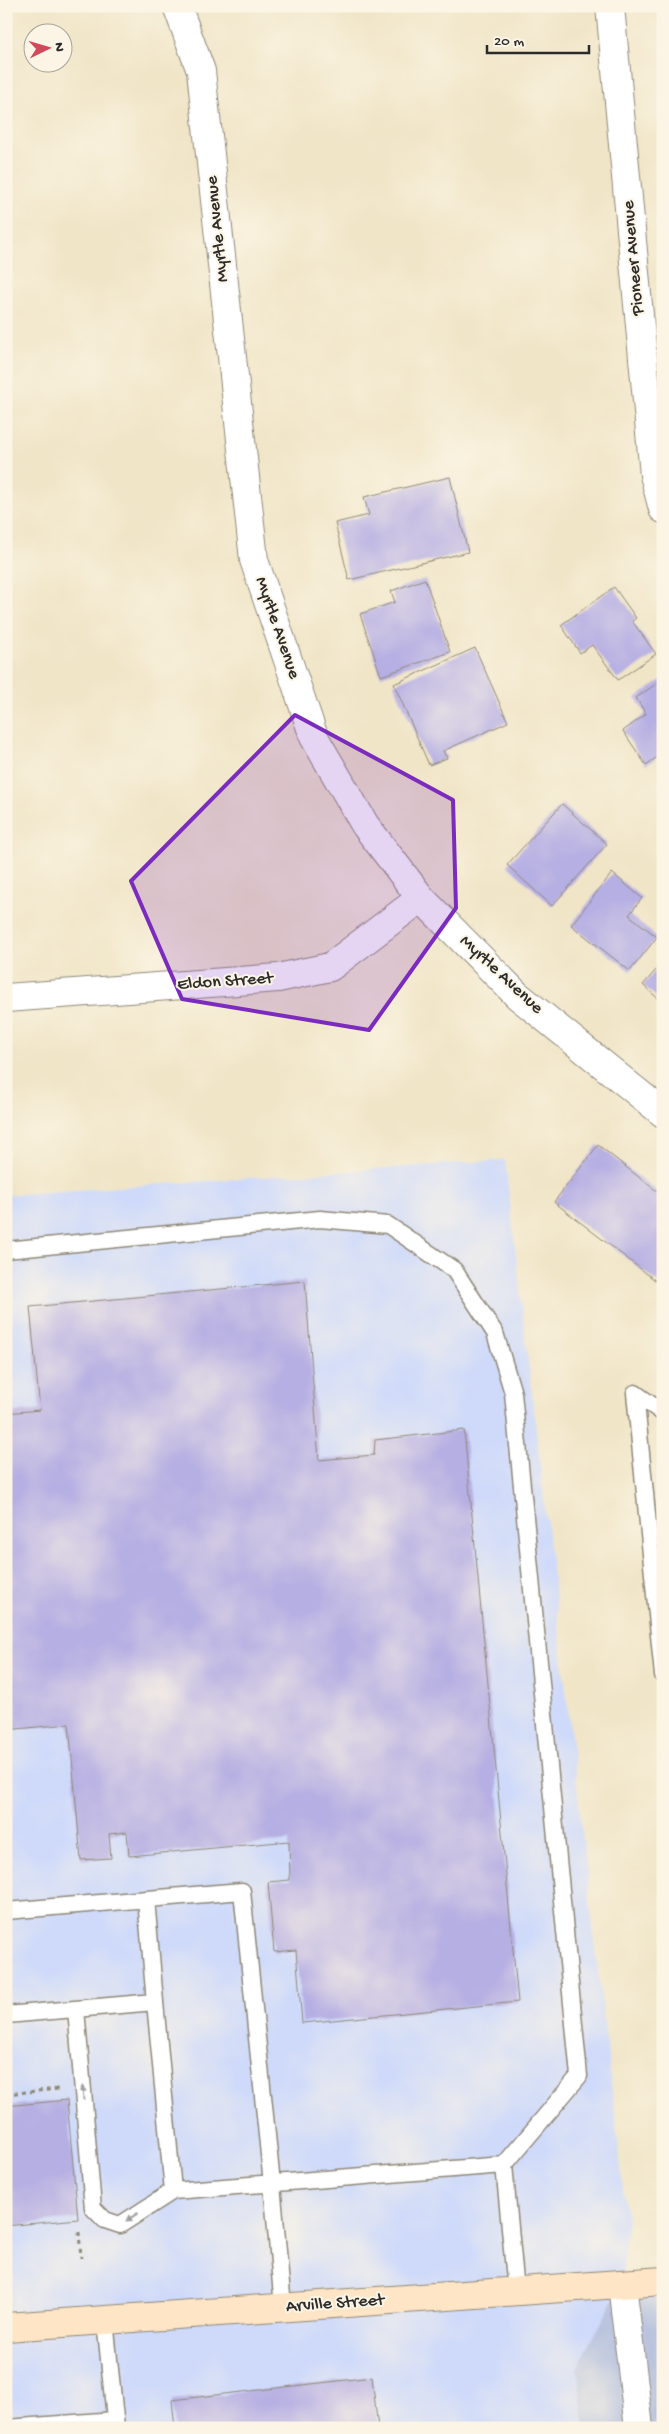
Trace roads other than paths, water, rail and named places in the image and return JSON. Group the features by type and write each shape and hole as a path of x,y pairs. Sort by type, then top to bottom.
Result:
{"main road":[{"name":"Arville Street","path":"6,2327 663,2281"}],"street":[{"name":"Myrtle Avenue","path":"177,6 200,71 254,560 314,737 365,825 421,898 517,995 663,1113"},
{"name":"Pioneer Avenue","path":"610,6 654,475 663,509"},
{"name":"Eldon Street","path":"6,998 278,978 330,967 421,898"},
{"path":"622,2284 639,2428"}],"lane":[{"path":"6,1250 320,1219 388,1225 454,1270 495,1333 513,1392 578,2076 504,2165 516,2291"},
{"path":"663,1412 635,1393 663,1675"},
{"path":"6,1911 242,1891 283,2307"},
{"path":"146,1900 173,2191"},
{"path":"6,2016 155,2002"},
{"path":"76,2009 92,2208 104,2220 120,2225 173,2191 504,2165"},
{"path":"7,2428 116,2424 105,2320"}]}
